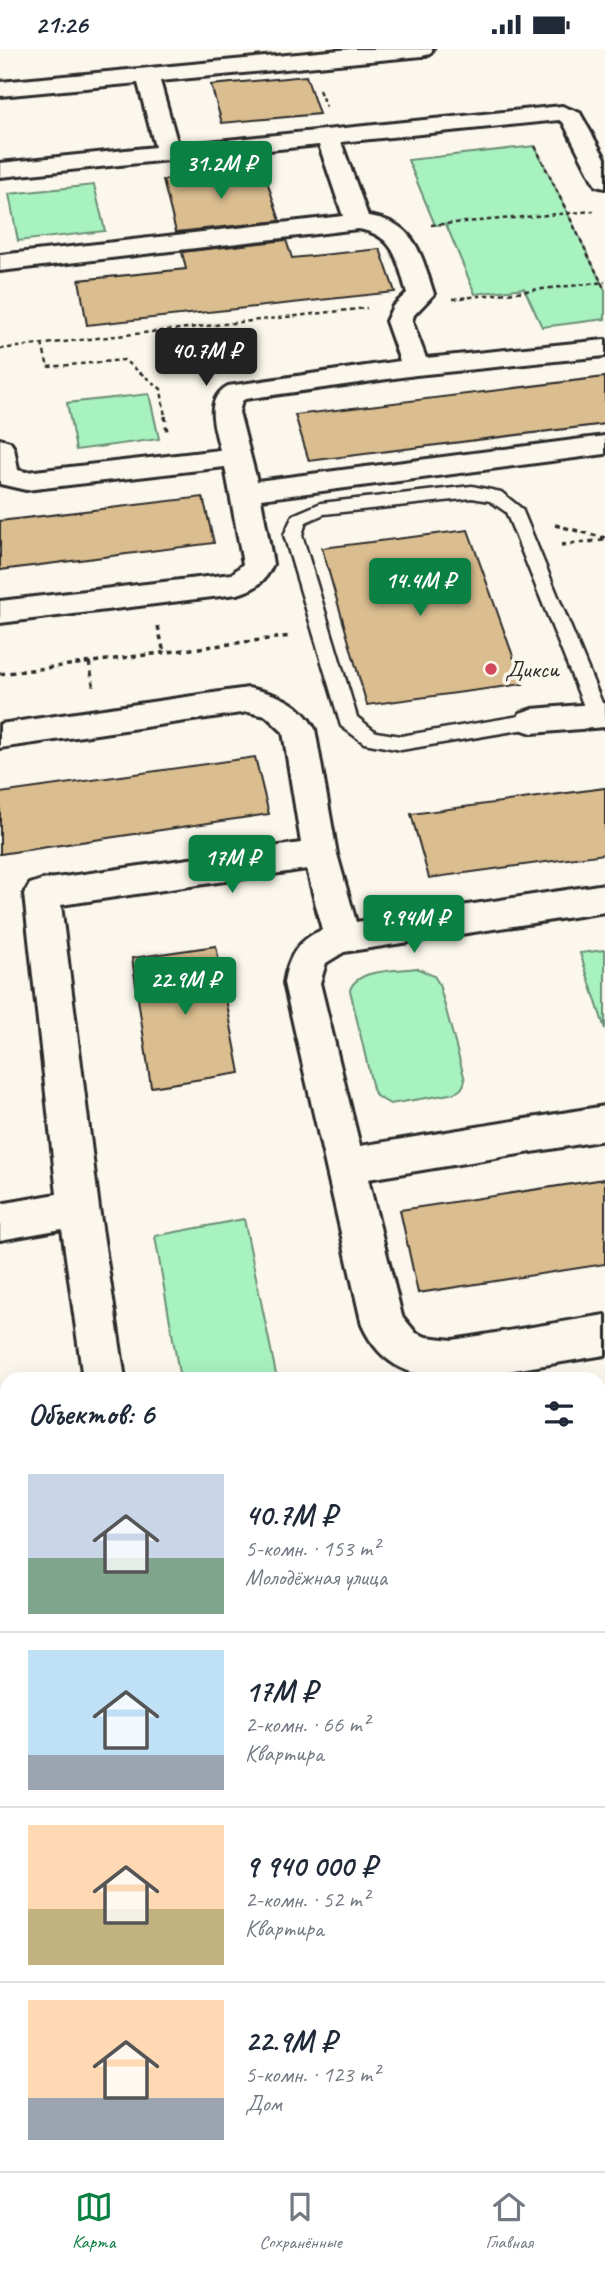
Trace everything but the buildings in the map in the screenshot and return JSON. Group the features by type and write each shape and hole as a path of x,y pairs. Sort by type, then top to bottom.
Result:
{"street":[{"path":"0,89 422,49"},
{"path":"147,75 169,154"},
{"path":"0,170 562,113 570,115 605,181"},
{"path":"328,138 358,222"},
{"path":"0,263 358,222 376,223 400,237 421,294 415,303 402,311 399,321 416,367"},
{"path":"0,613 237,585 247,580 258,564 246,492 225,404 229,397 239,392 416,367 605,348"},
{"path":"246,492 605,445"},
{"path":"0,449 5,475 14,480 26,481 237,457"},
{"path":"0,736 248,700 272,704 288,714 299,729 320,853 342,937"},
{"path":"532,721 601,714"},
{"path":"103,1372 79,1207 42,894 320,853"},
{"path":"605,898 342,937 320,945 305,963 302,983 383,1325 401,1347 424,1357 453,1360 605,1335"},
{"path":"346,1166 605,1123"},
{"path":"0,1221 79,1207"}],"lane":[{"path":"532,721 401,743 371,738 348,721 293,535 299,519 321,509 472,492 495,496 513,509 601,714"}],"path":[{"path":"323,58 326,75 315,80 335,129 328,138"},
{"path":"582,137 532,141 605,290"},
{"path":"390,229 605,210"},
{"path":"0,349 603,283"},
{"path":"42,344 48,367 124,359 161,389 171,465"},
{"path":"515,515 605,539"},
{"path":"529,549 605,539"},
{"path":"0,674 323,632"}],"green space":[{"path":"535,146 605,290 605,319 542,327 524,288 475,294 446,224 435,225 408,160"},
{"path":"94,185 105,231 18,241 9,194"},
{"path":"149,394 159,439 76,450 67,403"},
{"path":"605,950 605,1029 580,953"},
{"path":"417,968 434,976 439,984 465,1080 462,1088 453,1093 390,1104 376,1096 373,1089 350,990 354,983 369,974"},
{"path":"244,1219 276,1372 179,1372 155,1236"}],"place":[{"name":"Дикси","path":"491,669"}]}
